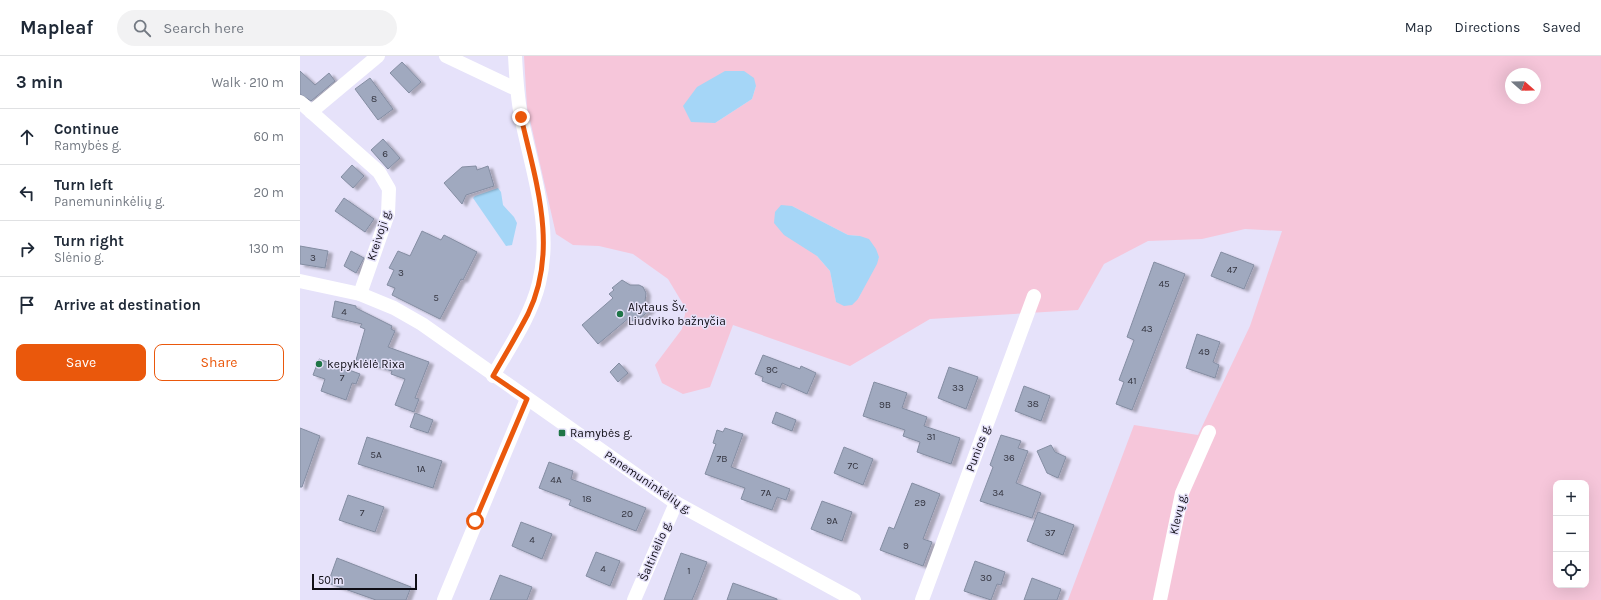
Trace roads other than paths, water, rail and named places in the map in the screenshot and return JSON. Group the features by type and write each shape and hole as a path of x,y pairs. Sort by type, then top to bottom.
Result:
{"street":[{"path":"311,112 378,56"},
{"path":"446,56 516,89"},
{"path":"493,376 528,314 538,285 544,251 541,202 516,89 515,56"},
{"name":"Kreivoji g.","path":"300,102 379,172 389,189 388,214 360,294"},
{"name":"Panemuninkėlių g.","path":"300,281 360,294 394,308 422,324 493,376 676,503 854,600"},
{"name":"Punios g.","path":"922,600 1034,296"},
{"path":"444,600 527,399"},
{"name":"Klevų g.","path":"1160,600 1182,493 1209,432"},
{"name":"Šaltinėlio g.","path":"634,600 676,503"}],"water":[{"path":"725,71 744,71 754,78 756,86 752,99 715,123 691,122 683,106 697,87"},
{"path":"498,188 501,192 503,205 514,217 517,223 512,245 506,246 473,198"},
{"path":"781,205 792,206 848,235 860,236 869,239 876,249 879,257 877,264 858,299 852,305 844,306 836,302 830,271 817,256 784,235 774,223 775,212"}],"place":[{"name":"Alytaus Šv. Liudviko bažnyčia","path":"620,314"},
{"name":"kepyklėlė Rixa","path":"319,364"},
{"name":"Ramybės g.","path":"562,433"}]}
